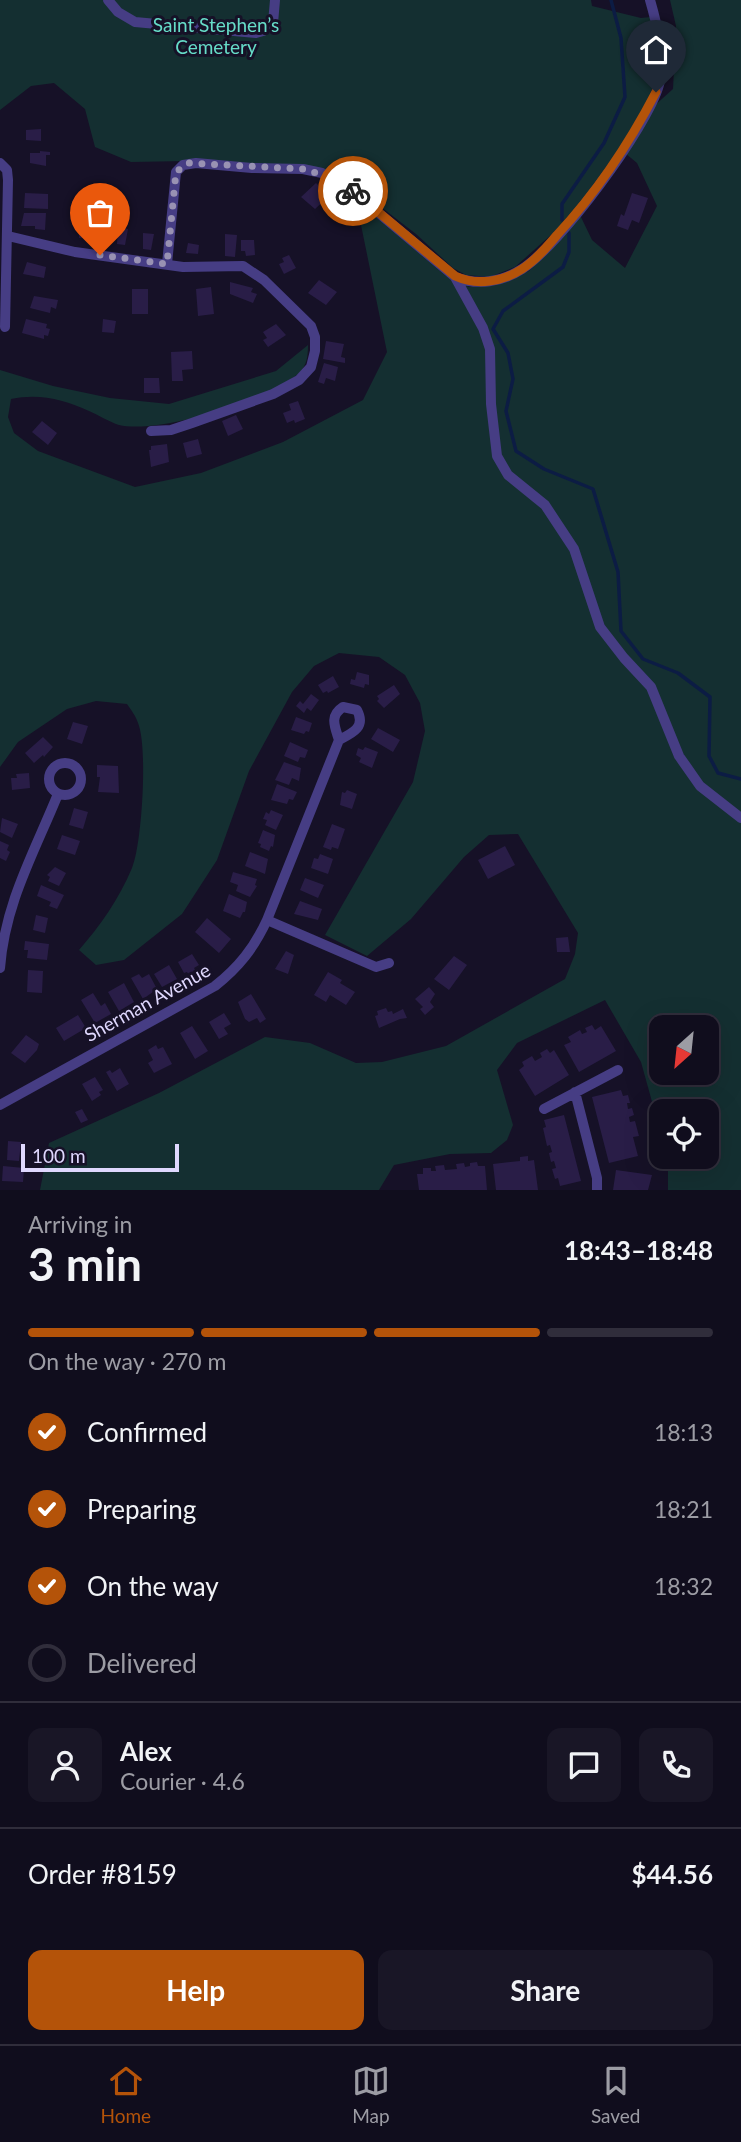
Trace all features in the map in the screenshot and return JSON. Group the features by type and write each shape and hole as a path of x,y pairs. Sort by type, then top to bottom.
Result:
{"street":[{"path":"108,0 117,12 135,22 256,33 273,23 275,0"},
{"path":"167,264 176,172 183,165 196,163 303,169 332,178 393,223 455,276 468,282 494,281 522,269 577,214 625,148 656,92 661,74 661,55 650,0"},
{"path":"0,163 7,170 8,180 5,327"},
{"path":"8,236 75,252 167,264 200,268 243,266 253,271 311,326 315,337 315,351 308,372 299,380 273,394 172,430 150,431"},
{"path":"455,276 484,328 490,349 491,404 497,457 508,475 545,505 574,549 600,627 624,658 652,687 679,756 701,786 741,818"},
{"name":"Sherman Avenue","path":"0,1105 215,986 243,961 258,940 267,920 339,740"},
{"path":"0,968 8,915 58,794"},
{"path":"267,920 376,967 389,963"},
{"path":"544,1109 618,1069"},
{"path":"575,1092 597,1178 597,1190"}],"green space":[{"name":"Saint Stephen’s Cemetery","path":"0,0 591,0 592,6 641,18 651,17 658,65 649,98 639,117 581,202 581,208 515,267 490,277 466,275 453,268 416,234 346,180 319,168 186,161 131,162 95,147 85,109 54,83 31,86 0,110"},
{"path":"670,0 741,0 741,1190 668,1190 668,1169 719,1169 719,1099 651,1099 641,1062 605,1000 517,1043 497,1070 513,1125 507,1140 491,1153 450,1154 394,1165 379,1190 40,1190 49,1143 159,1093 265,1037 310,1043 356,1063 382,1062 446,1046 565,979 575,954 578,933 518,834 489,835 464,857 411,919 367,956 325,935 413,782 425,731 420,703 405,675 379,657 339,653 314,666 292,692 249,771 217,860 182,914 124,960 96,965 79,950 115,901 136,856 143,773 141,735 136,718 127,704 96,701 67,709 18,742 0,767 0,370 53,386 110,398 169,404 276,371 308,345 303,368 283,384 238,404 185,420 160,425 119,425 60,400 31,397 11,399 8,417 14,433 38,451 135,487 201,473 283,442 363,400 387,352 361,225 344,190 446,276 469,287 494,285 529,271 580,215 592,240 625,268 657,206 637,163 625,153 653,107 673,89 676,26"}],"building":[{"path":"41,129 41,141 26,140 26,130"},
{"path":"50,152 50,155 46,155 46,166 30,163 30,153"},
{"path":"316,183 329,196 315,209 301,197"},
{"path":"25,193 48,194 48,209 24,208"},
{"path":"632,193 648,198 639,223 632,220 628,230 617,226 621,214 624,216"},
{"path":"24,213 46,213 45,230 35,229 35,226 21,226"},
{"path":"91,220 92,237 79,238 79,221"},
{"path":"102,225 115,226 110,243 100,242"},
{"path":"118,227 128,229 125,245 117,244"},
{"path":"143,233 154,234 151,250 143,249"},
{"path":"225,234 237,235 235,257 225,256"},
{"path":"241,240 254,240 255,255 246,256 245,251 241,251"},
{"path":"188,243 199,245 198,254 186,253"},
{"path":"289,255 296,268 284,274 279,264 284,262 282,258"},
{"path":"27,262 46,267 44,278 23,274"},
{"path":"319,280 337,292 326,305 308,293"},
{"path":"230,282 253,288 251,292 257,294 253,303 230,294"},
{"path":"211,287 214,314 198,316 196,289"},
{"path":"132,289 148,289 148,314 132,314"},
{"path":"34,296 58,300 56,309 51,307 50,313 30,308"},
{"path":"26,319 47,324 46,328 50,329 48,336 44,335 44,339 22,333"},
{"path":"103,319 116,321 114,333 102,332"},
{"path":"276,324 286,335 268,347 263,340 267,338 263,332"},
{"path":"326,341 344,344 341,357 345,358 345,363 323,359"},
{"path":"192,351 193,369 182,370 183,381 172,381 171,352"},
{"path":"324,363 338,367 335,381 326,378 324,384 318,382"},
{"path":"144,378 159,378 160,393 144,393"},
{"path":"298,401 305,419 287,423 283,413 291,410 289,404"},
{"path":"236,415 243,429 228,436 222,421"},
{"path":"42,421 57,433 48,445 32,432"},
{"path":"198,439 202,454 187,458 183,443"},
{"path":"167,444 169,462 151,467 151,446"},
{"path":"357,672 369,675 369,685 365,684 364,688 350,684 351,679 355,680"},
{"path":"333,676 339,687 323,693 318,685"},
{"path":"394,685 400,694 384,708 377,701 377,696"},
{"path":"311,694 319,700 311,711 307,708 304,713 296,706 300,701 303,704"},
{"path":"296,717 312,723 309,732 304,734 291,730"},
{"path":"73,722 88,726 82,744 67,739"},
{"path":"378,728 400,740 393,752 371,739"},
{"path":"43,737 53,747 34,763 25,753"},
{"path":"290,742 308,750 305,758 300,757 298,762 284,756"},
{"path":"365,747 378,752 372,768 359,762 361,758 356,755 358,748 363,750"},
{"path":"284,762 301,768 299,781 292,778 289,785 275,780"},
{"path":"97,765 118,766 119,793 98,792 100,777 97,777"},
{"path":"29,773 30,788 12,790 11,778 17,778 16,774"},
{"path":"277,784 297,792 293,800 289,799 287,804 271,800"},
{"path":"347,790 357,794 352,809 340,805 342,792"},
{"path":"74,808 88,812 83,829 69,825"},
{"path":"271,810 283,815 276,830 265,825 267,820 263,819 266,812 269,814"},
{"path":"2,818 18,824 12,838 0,832"},
{"path":"332,824 345,829 338,849 332,847 331,850 323,847"},
{"path":"263,830 275,835 273,847 271,846 269,851 258,843"},
{"path":"62,835 80,841 75,855 57,849"},
{"path":"0,841 9,845 7,850 10,852 6,861 0,858"},
{"path":"505,846 515,865 488,879 478,860"},
{"path":"250,852 268,859 265,874 245,866"},
{"path":"320,854 333,859 328,874 311,868 314,858 318,859"},
{"path":"55,867 66,873 59,886 48,881 50,877 47,875"},
{"path":"233,872 257,879 257,886 250,897 236,891 238,885 230,882"},
{"path":"305,878 324,885 318,898 300,890"},
{"path":"41,885 64,895 57,909 49,906 51,902 37,896"},
{"path":"229,894 247,902 245,912 240,918 223,911"},
{"path":"300,901 322,909 318,920 294,914"},
{"path":"36,915 48,918 45,933 33,930"},
{"path":"207,918 231,939 219,953 195,932"},
{"path":"568,937 570,952 557,952 556,938"},
{"path":"25,941 49,944 47,960 27,958"},
{"path":"286,951 294,955 288,974 275,969"},
{"path":"192,954 199,965 194,968 196,971 189,975 184,973 178,962"},
{"path":"454,956 467,965 449,990 434,979"},
{"path":"169,965 177,979 162,987 154,974"},
{"path":"28,970 43,971 42,993 27,992"},
{"path":"328,972 355,992 346,1005 330,995 326,1002 314,995"},
{"path":"139,974 142,978 149,974 157,989 143,999 131,978"},
{"path":"124,983 134,1002 119,1011 108,992"},
{"path":"429,987 435,994 430,1002 434,1007 425,1015 420,1009 423,1007 415,999"},
{"path":"93,993 101,1006 105,1003 111,1014 95,1023 81,1000"},
{"path":"251,994 266,1019 260,1023 257,1018 249,1022 245,1019 238,1002"},
{"path":"386,1008 393,1014 403,1009 407,1018 379,1028 375,1016 378,1015 377,1011"},
{"path":"224,1013 231,1024 224,1028 228,1034 219,1039 209,1022"},
{"path":"78,1015 86,1028 64,1041 56,1028"},
{"path":"592,1025 595,1030 601,1026 616,1051 579,1072 564,1045 571,1042 568,1037 580,1030 582,1034 587,1032 585,1028"},
{"path":"192,1026 208,1051 195,1059 180,1033"},
{"path":"26,1035 39,1044 25,1063 11,1053"},
{"path":"156,1045 158,1049 163,1047 172,1064 154,1073 148,1063 153,1060 148,1050"},
{"path":"547,1049 550,1053 554,1050 569,1075 535,1096 519,1070 524,1066 522,1062 532,1056 535,1061 542,1057 540,1053"},
{"path":"120,1068 129,1084 117,1091 106,1072 110,1070 112,1073"},
{"path":"95,1077 103,1090 99,1092 101,1095 92,1101 82,1084"},
{"path":"621,1090 623,1096 628,1095 628,1109 632,1108 634,1115 629,1117 630,1122 635,1121 639,1136 633,1137 638,1156 609,1163 592,1097"},
{"path":"82,1109 88,1120 81,1123 75,1112"},
{"path":"564,1115 581,1181 560,1186 552,1169 556,1168 554,1161 551,1162 549,1153 552,1152 550,1145 547,1146 543,1128 546,1127 544,1120"},
{"path":"8,1141 21,1142 19,1161 7,1160"},
{"path":"528,1156 528,1161 534,1160 538,1190 496,1190 493,1164 520,1161 520,1157"},
{"path":"477,1162 478,1166 485,1166 487,1190 419,1190 417,1174 423,1174 423,1168 436,1171 435,1166 444,1165 445,1170 457,1169 456,1164 464,1163 465,1167"},
{"path":"3,1166 24,1168 23,1182 2,1181"},
{"path":"616,1170 652,1175 648,1190 613,1190"}],"waterway":[{"path":"562,220 562,204 604,143 625,97 621,38 611,0"},
{"path":"569,233 569,252 563,267 503,311 493,329 508,353 513,379 506,411 516,451 544,469 593,489 618,572 621,631 643,659 678,673 710,697 709,756 718,773 741,779"}],"way so far":[{"path":"100,255 167,264 176,172 188,163 303,169 322,173 353,191"}],"route":[{"path":"353,191 455,276 468,282 502,279 531,262 577,214 625,148 656,92"}]}
